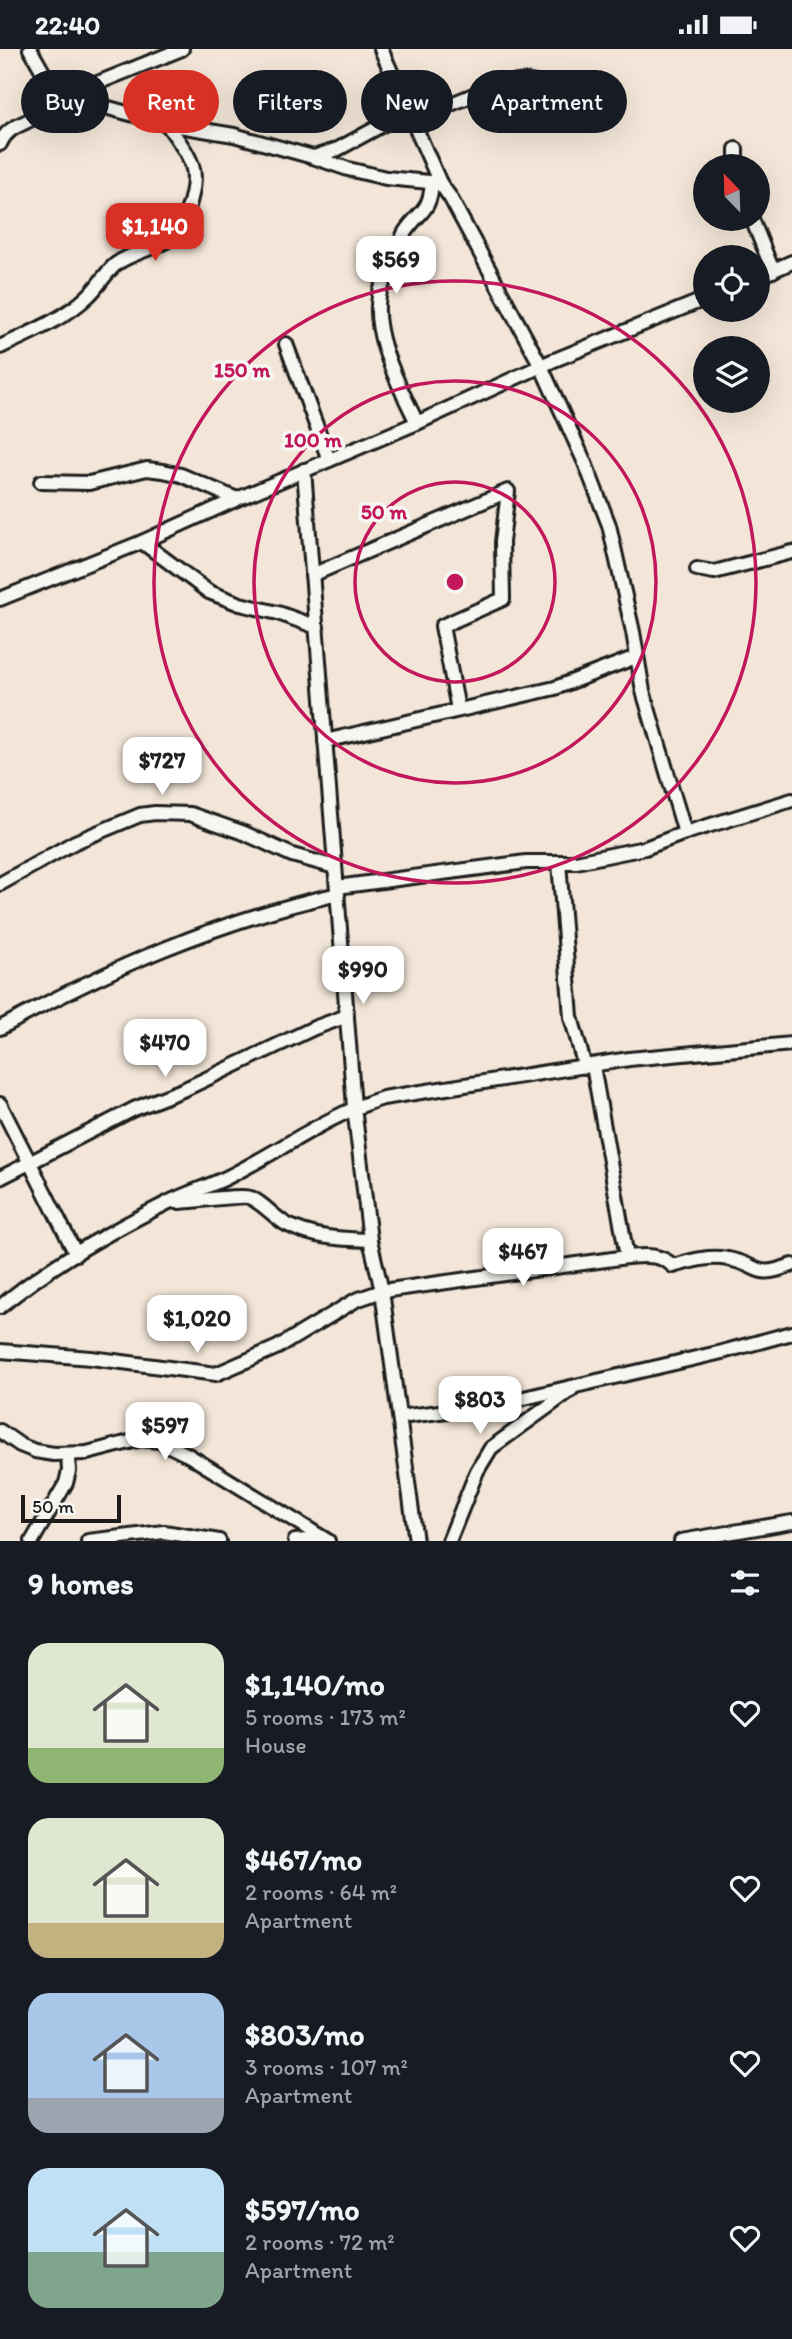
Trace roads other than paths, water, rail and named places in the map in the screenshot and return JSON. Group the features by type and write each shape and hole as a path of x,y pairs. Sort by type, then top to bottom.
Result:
{"street":[{"path":"30,49 42,70"},
{"path":"109,78 182,49"},
{"path":"381,49 390,70"},
{"path":"0,144 9,131 21,125"},
{"path":"0,347 35,331 87,298 108,270 120,261 176,235 183,225 196,183 195,171 173,133"},
{"path":"219,133 386,178 436,182"},
{"path":"313,157 373,133"},
{"path":"417,133 436,182 450,197 541,366 585,463 609,525 653,731 685,833"},
{"path":"736,149 736,154"},
{"path":"417,423 393,371 377,306 382,285 400,253 403,234 425,210 436,182"},
{"path":"757,231 774,271"},
{"path":"770,272 792,262"},
{"path":"0,599 142,542 417,423 541,366 693,304"},
{"path":"286,344 329,460"},
{"path":"41,482 96,482 126,473 155,470 181,475 237,499"},
{"path":"304,470 354,1107 370,1241 382,1291 416,1541"},
{"path":"312,575 508,491 502,542 503,599 442,626 458,709"},
{"path":"142,542 209,593 278,613 317,628"},
{"path":"697,569 714,572 792,552"},
{"path":"325,741 555,688 636,657"},
{"path":"0,1028 161,949 337,890 526,862 576,862 645,848 792,800"},
{"path":"0,884 75,842 139,814 155,813 190,814 244,832 292,855 335,867"},
{"path":"559,862 571,1017 589,1067 627,1257"},
{"path":"0,1178 134,1109 184,1089 314,1028 347,1016"},
{"path":"0,1307 76,1254 167,1203 225,1178 354,1107 383,1098 629,1059 792,1044"},
{"path":"0,1104 76,1254"},
{"path":"167,1203 251,1197 286,1224 320,1237 370,1241"},
{"path":"4,1349 216,1374 278,1347 356,1300 382,1291 627,1257 658,1257 673,1266 713,1258 730,1259 763,1273 775,1272 792,1265"},
{"path":"400,1417 494,1405 722,1352 792,1332"},
{"path":"449,1541 477,1471 491,1448 577,1385"},
{"path":"0,1431 20,1445 35,1451 68,1454 87,1453 141,1439 159,1441 188,1455 324,1540"},
{"path":"32,1541 66,1483 69,1471 68,1454"},
{"path":"681,1541 792,1522"},
{"path":"88,1541 164,1532 219,1541"},
{"path":"295,1541 324,1540"}]}
